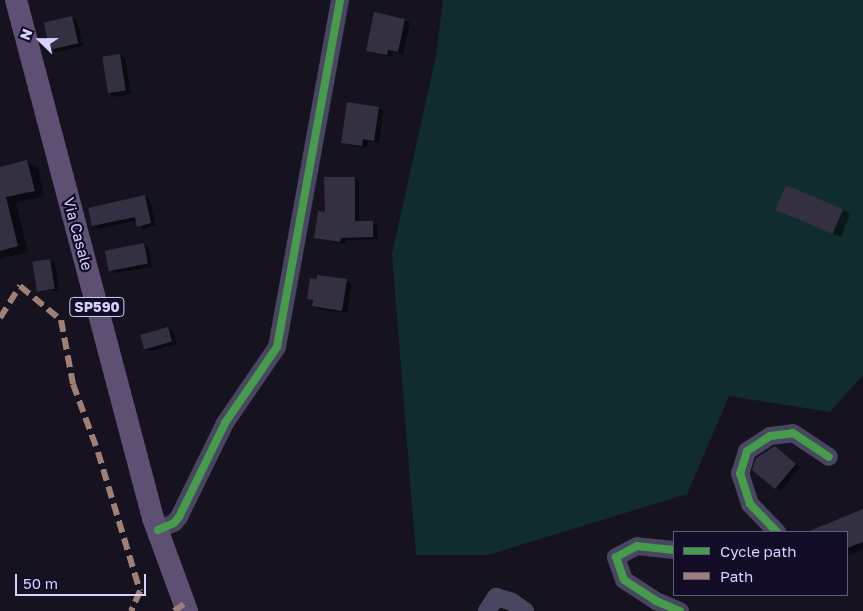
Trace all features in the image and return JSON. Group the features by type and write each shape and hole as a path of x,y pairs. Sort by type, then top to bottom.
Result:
{"main road":[{"name":"Via Casale","path":"16,0 158,530 187,611"}],"street":[{"path":"158,530 174,523 179,517 225,423 277,347 340,0"},
{"path":"776,531 750,504 740,474 747,451 770,436 793,434 829,457"},
{"path":"673,550 637,546 616,557 624,580 656,601 680,611"},
{"path":"487,611 496,597 525,611"}],"green space":[{"path":"443,0 863,0 863,375 830,412 729,396 687,494 488,555 416,555 392,254 436,56"}],"building":[{"path":"374,12 405,19 398,52 388,50 387,55 366,51"},
{"path":"72,16 78,43 50,50 44,23"},
{"path":"120,54 126,91 108,93 102,57"},
{"path":"347,102 379,107 374,141 363,139 362,146 341,143"},
{"path":"27,160 35,191 6,197 18,246 0,251 0,167"},
{"path":"324,177 355,177 355,221 373,221 373,237 341,238 340,242 314,238 318,211 325,212"},
{"path":"786,185 843,209 833,234 775,210"},
{"path":"145,195 151,223 137,227 135,217 92,226 88,208"},
{"path":"144,243 148,264 109,271 105,251"},
{"path":"50,259 55,289 37,291 32,262"},
{"path":"317,275 347,279 342,311 312,306 313,300 307,299 310,278 317,279"},
{"path":"168,327 172,341 144,349 140,335"},
{"path":"775,446 796,464 775,489 752,470 756,458"},
{"path":"863,509 863,542 848,548 848,531 809,531"}],"marked path":[{"path":"0,318 20,286 61,320 73,384 98,452 140,591 131,611"},
{"path":"174,611 184,604"}],"cycle path":[{"path":"158,530 174,523 179,517 225,423 277,347 340,0"},
{"path":"776,531 750,504 740,474 747,451 770,436 793,433 829,457"},
{"path":"673,550 637,546 616,557 624,580 656,601 680,611"}]}
